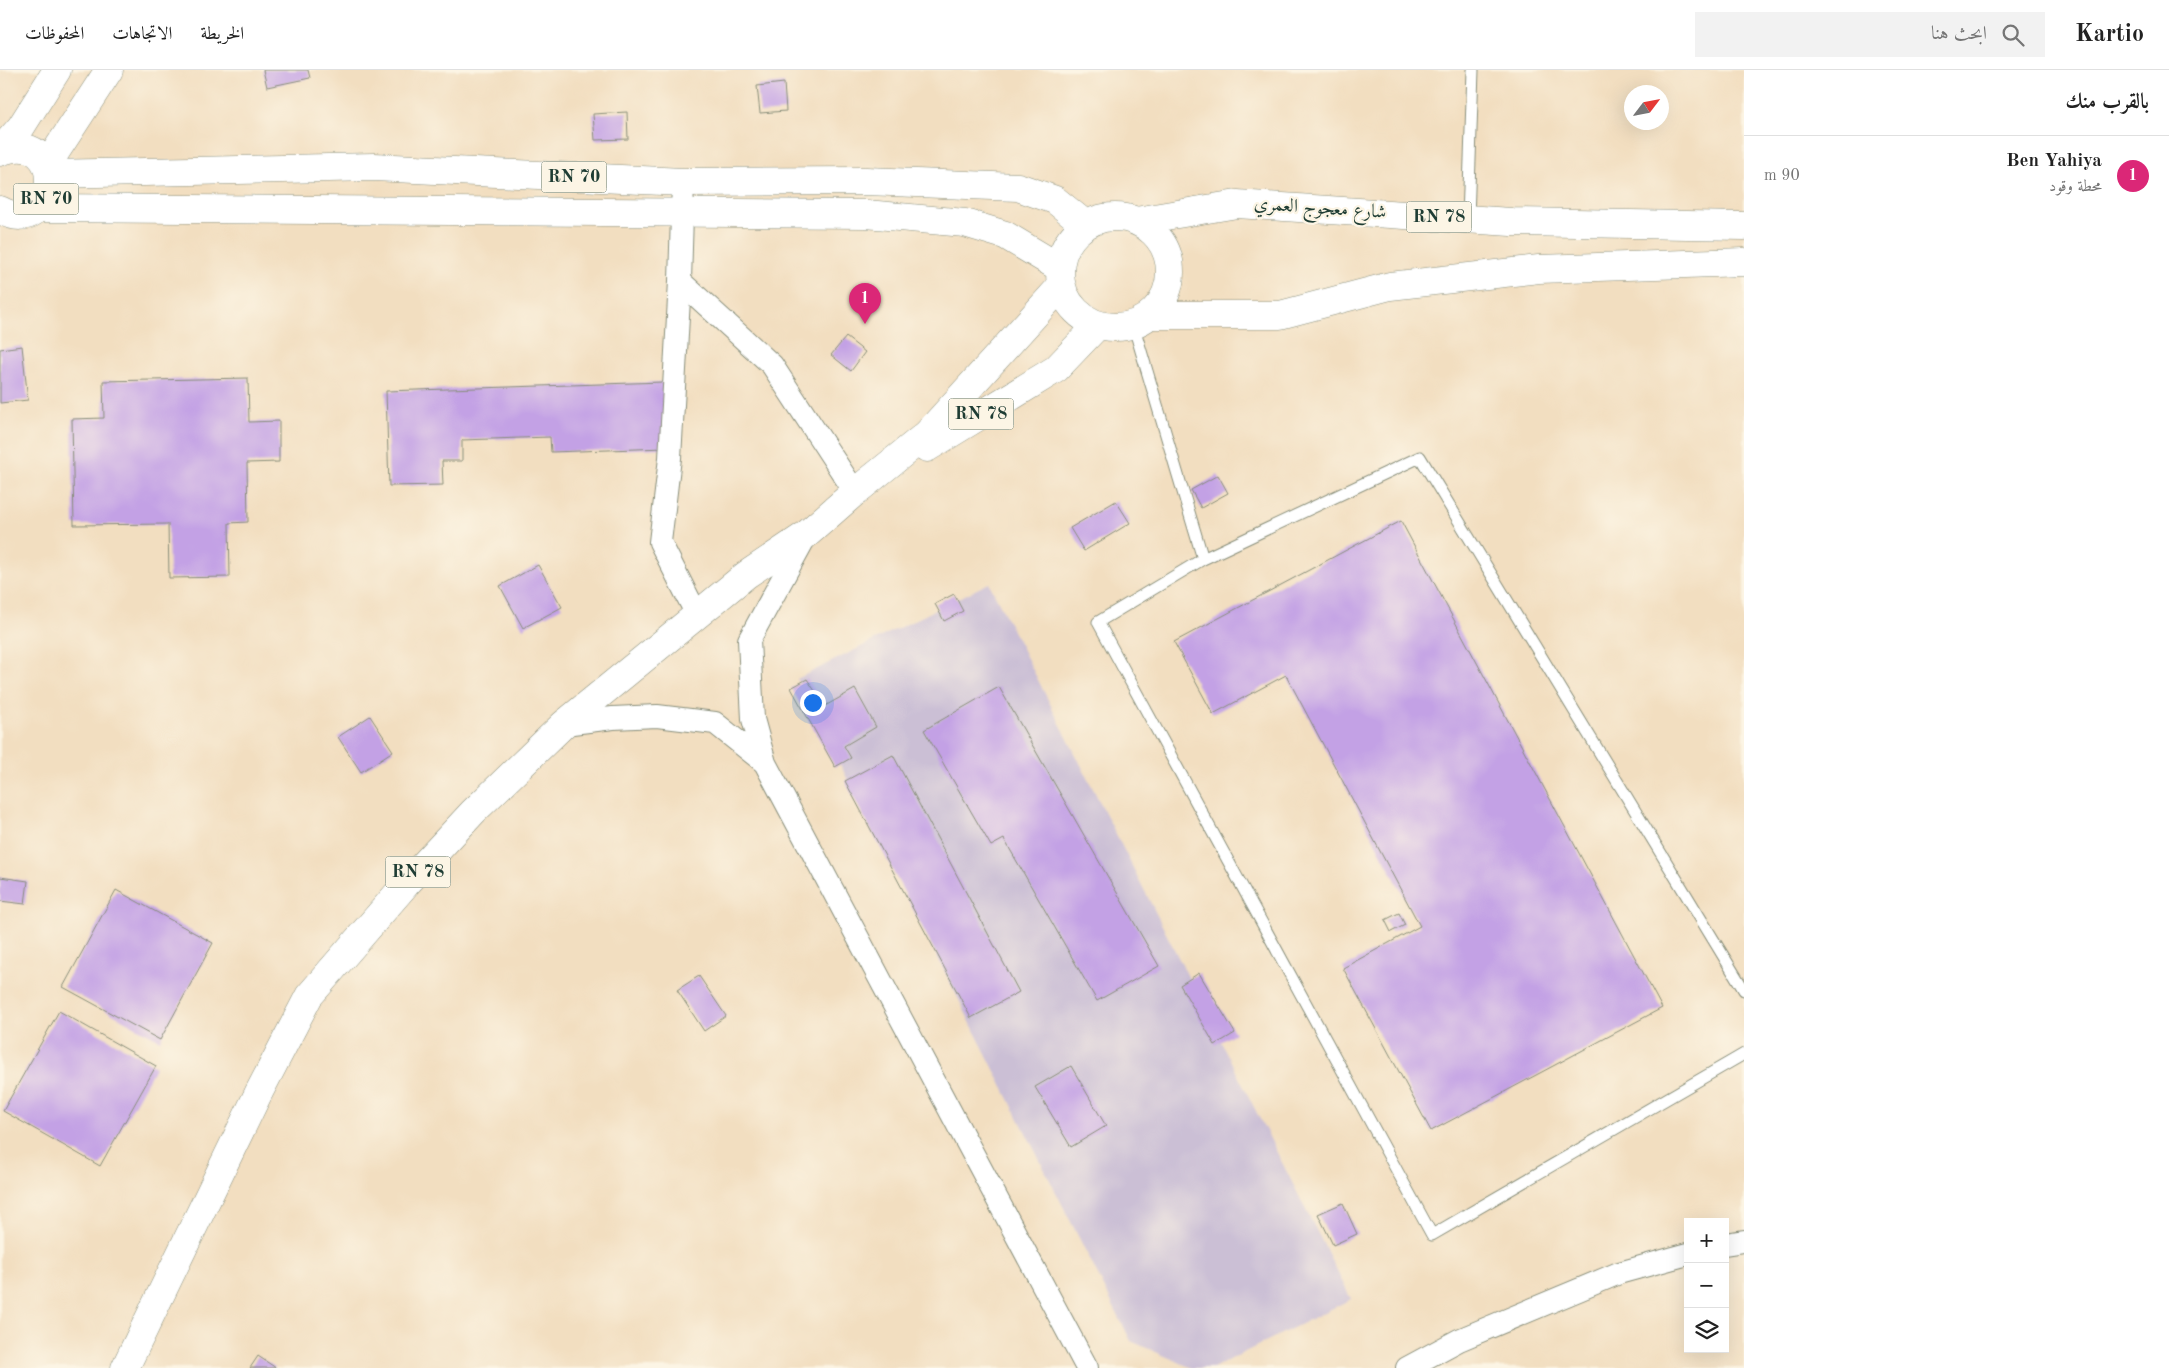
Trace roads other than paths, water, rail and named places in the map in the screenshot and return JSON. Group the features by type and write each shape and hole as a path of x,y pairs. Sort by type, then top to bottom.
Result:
{"main road":[{"path":"0,152 21,126 57,70"},
{"path":"48,170 109,70"},
{"name":"RN 70","path":"0,152 20,148 30,150 48,170 50,188 46,199 38,208 29,213 17,215 0,210"},
{"name":"RN 70","path":"48,170 374,167 683,182 866,181 1018,187 1055,200 1086,225"},
{"name":"شارع معجوج العمري","path":"1136,222 1237,204 1468,219 1744,226"},
{"name":"RN 70","path":"38,208 683,211 866,214 966,223 1005,235 1061,277"},
{"path":"1142,320 1162,301 1169,284 1169,265 1164,247 1152,232 1136,222 1120,217 1102,218 1086,225 1073,236 1064,251 1061,277 1069,303 1081,316 1098,325 1116,328 1142,320 1280,315 1390,286 1539,269 1744,262"},
{"name":"RN 78","path":"125,1368 258,1094 309,996 406,884 473,812 564,724 746,574 807,534 855,492 927,434 1061,277"},
{"name":"RN 78","path":"855,492 1056,369 1098,325"}],"street":[{"path":"683,182 680,281 670,458 660,542 697,615"},
{"path":"680,281 772,365 855,492"},
{"path":"807,534 749,640 754,720 765,763 1087,1368"},
{"path":"564,724 613,718 657,716 715,723 765,763"},
{"path":"1729,1243 1744,1241"},
{"path":"1407,1368 1459,1340 1619,1272 1684,1255"}],"lane":[{"path":"1468,219 1473,70"},
{"path":"1142,320 1203,559"},
{"path":"1744,990 1420,457 1203,559 1098,622 1432,1235 1744,1054"}],"place":[{"name":"Ben Yahiya","path":"865,324"}]}
